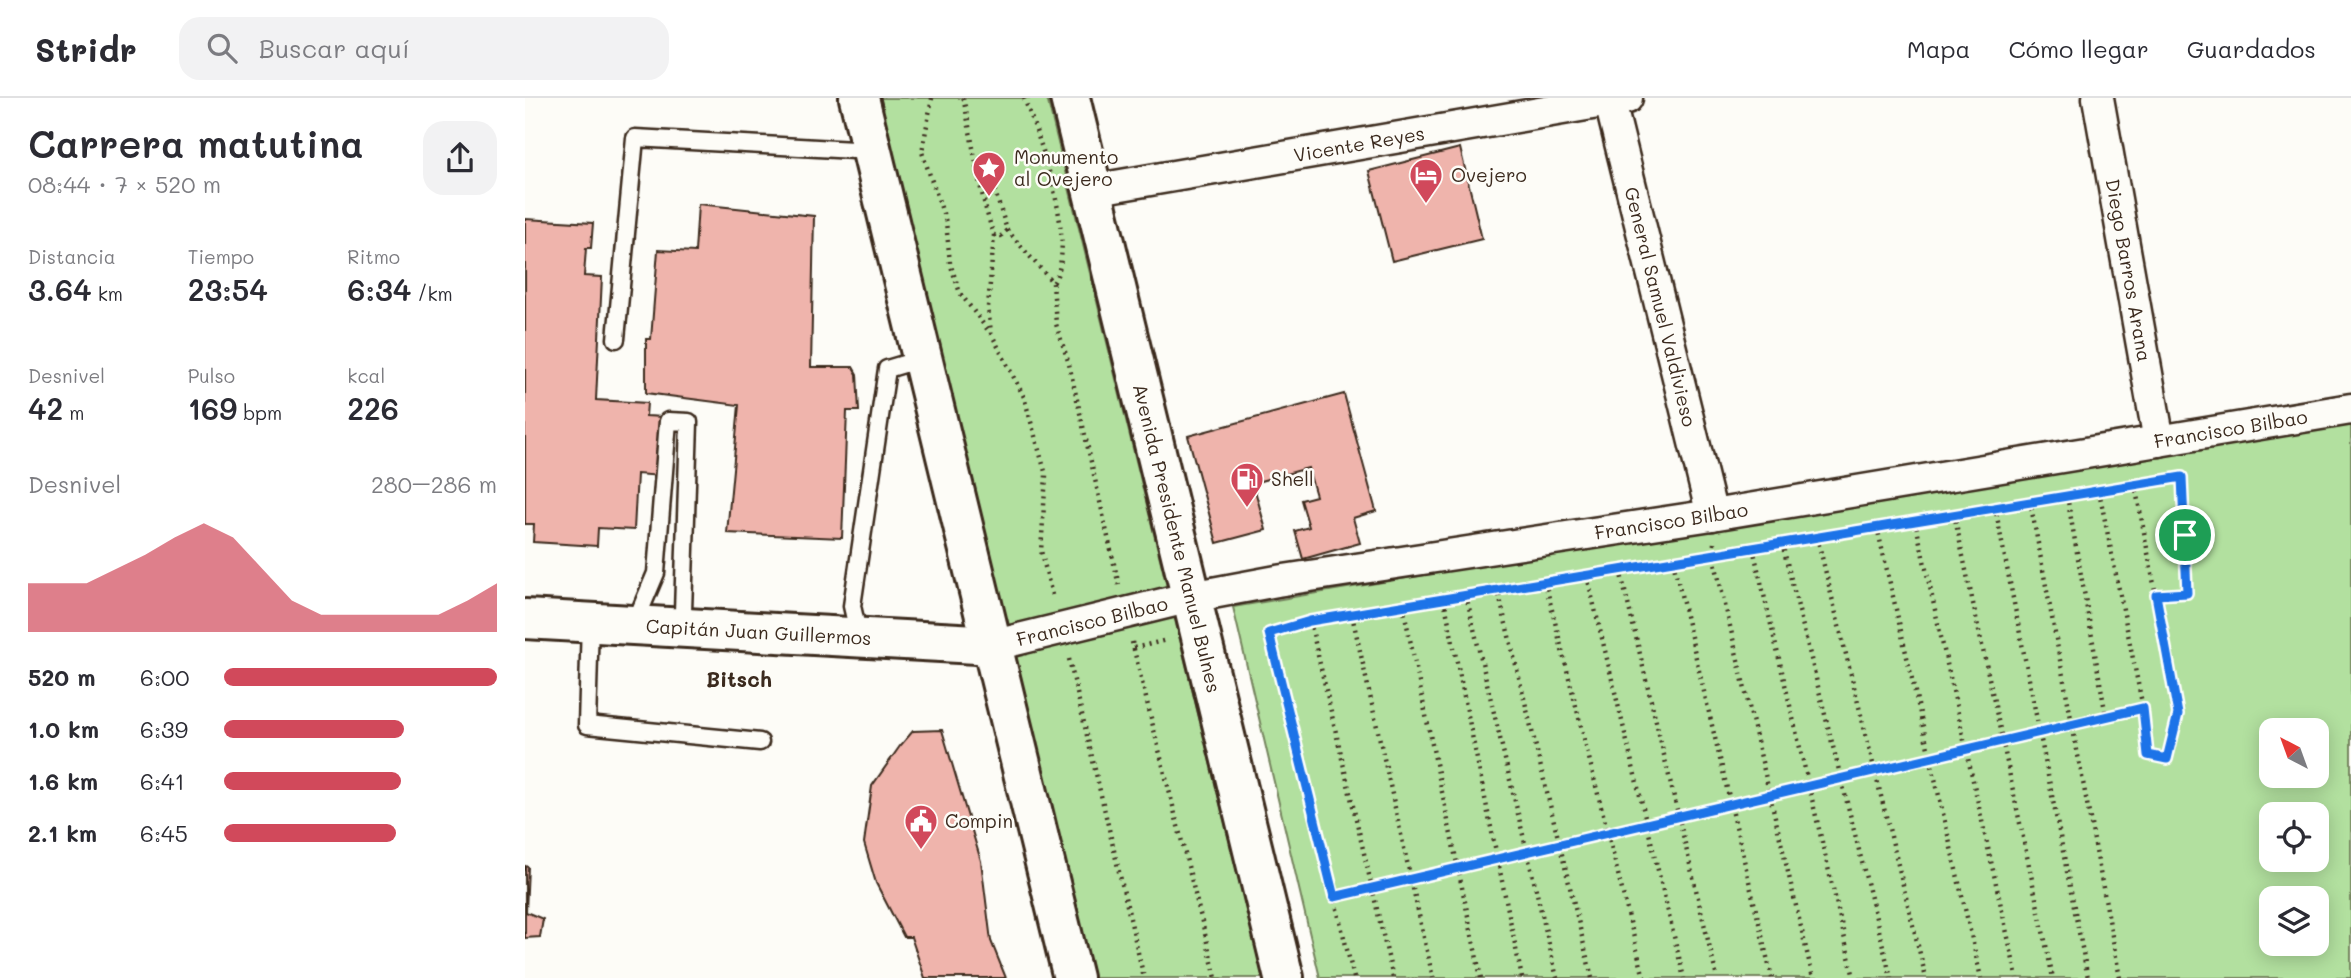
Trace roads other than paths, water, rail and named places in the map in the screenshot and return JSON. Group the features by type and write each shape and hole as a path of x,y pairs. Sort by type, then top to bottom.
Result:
{"main road":[{"path":"859,98 995,645 1073,978"},
{"name":"Avenida Presidente Manuel Bulnes","path":"1070,98 1284,978"},
{"name":"Capitán Juan Guillermos","path":"525,619 995,645"}],"street":[{"name":"Diego Barros Arana","path":"2098,98 2159,441"},
{"name":"Vicente Reyes","path":"1092,190 1615,99"},
{"name":"General Samuel Valdivieso","path":"1615,99 1712,515"},
{"name":"Francisco Bilbao","path":"995,645 1191,597 1277,580 1712,515 2351,409"}],"lane":[{"path":"617,339 635,138 873,151"},
{"path":"859,637 852,606 887,369 923,358"},
{"path":"634,625 656,573 668,421 689,422 683,612 696,628"},
{"path":"590,622 587,725 760,742"}],"place":[{"name":"Monumento al Ovejero","path":"989,198"},
{"name":"Ovejero","path":"1426,205"},
{"name":"Shell","path":"1247,509"},
{"name":"Compin","path":"921,851"}],"district":[{"name":"Bitsch","path":"739,680"}]}
